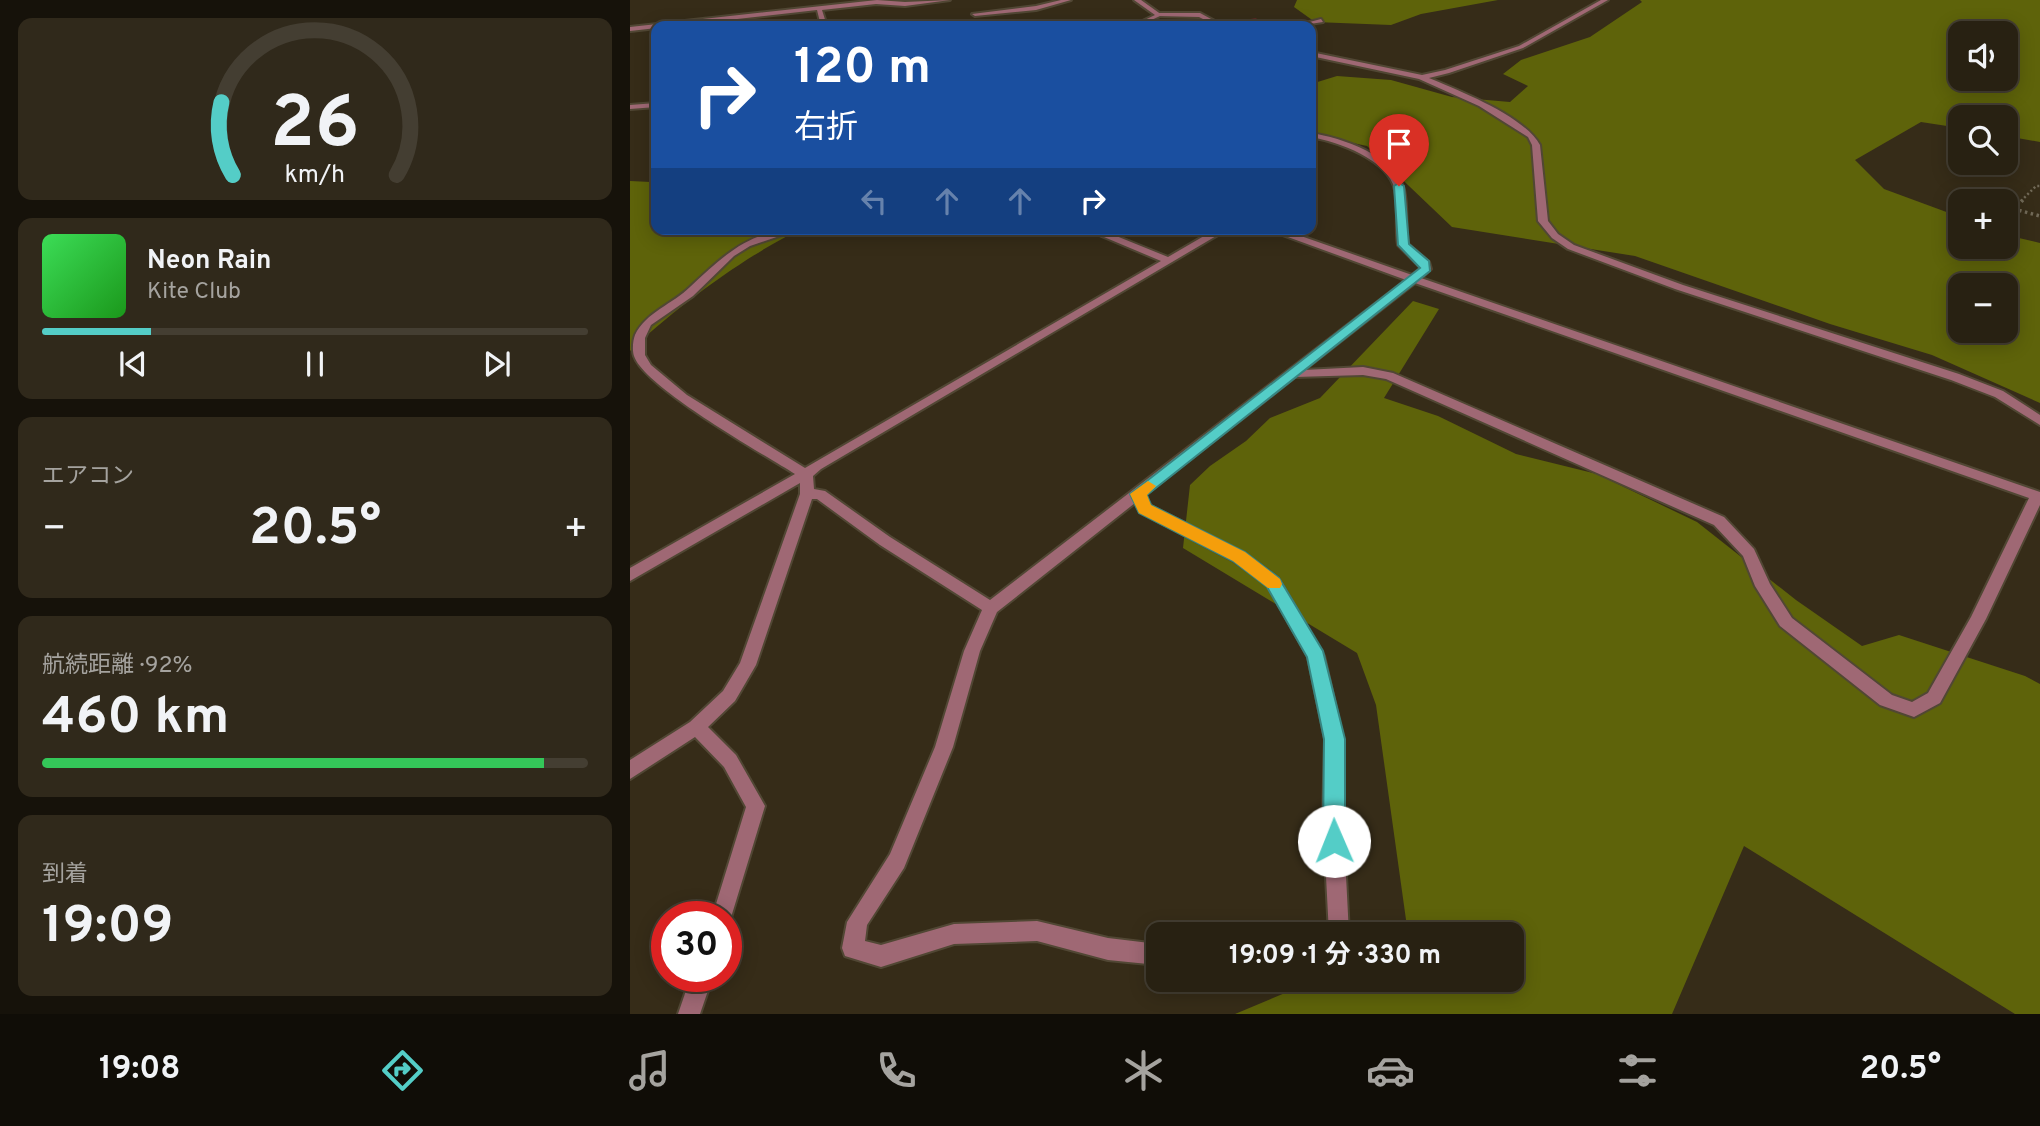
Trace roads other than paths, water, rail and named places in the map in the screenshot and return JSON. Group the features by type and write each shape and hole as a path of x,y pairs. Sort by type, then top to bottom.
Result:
{"street":[{"path":"702,21 885,0"},
{"path":"876,2 905,4 947,0"},
{"path":"975,14 1018,10 1068,0"},
{"path":"1137,0 1152,7 1159,15"},
{"path":"1421,77 1447,72 1521,47 1605,0"},
{"path":"1011,6 1018,10"},
{"path":"819,8 823,21"},
{"path":"1146,21 1159,15 1200,15 1211,21"},
{"path":"1316,22 1321,21"},
{"path":"630,29 651,27"},
{"path":"1316,55 1421,77 1482,104 1531,136 1536,145 1542,221 1555,236 1571,247 1679,287 1999,394 2040,421"},
{"path":"630,107 651,105"},
{"path":"1146,954 1108,949 1037,931 954,933 881,956 853,948 857,922 897,861 944,747 972,650 991,608 1426,269 1425,264 1404,245 1399,186 1385,167 1368,154 1316,137"},
{"path":"776,235 747,244 731,254 689,294 647,323 639,338 635,357 683,398 806,475"},
{"path":"1105,235 1168,260"},
{"path":"630,575 806,475 839,452 1212,235"},
{"path":"1288,235 2039,497 1978,619 1934,698 1914,710 1886,700 1786,622 1763,586 1749,553 1718,521 1389,376 1363,371 1295,373"},
{"path":"630,771 696,727 729,696 748,665 807,494 806,475"},
{"path":"807,494 820,494 885,541 991,608"},
{"path":"1138,494 1145,509 1239,557 1273,582 1316,656 1334,739 1333,818 1338,922"},
{"path":"696,727 730,761 756,806 727,901"},
{"path":"689,1014 697,992"}]}
